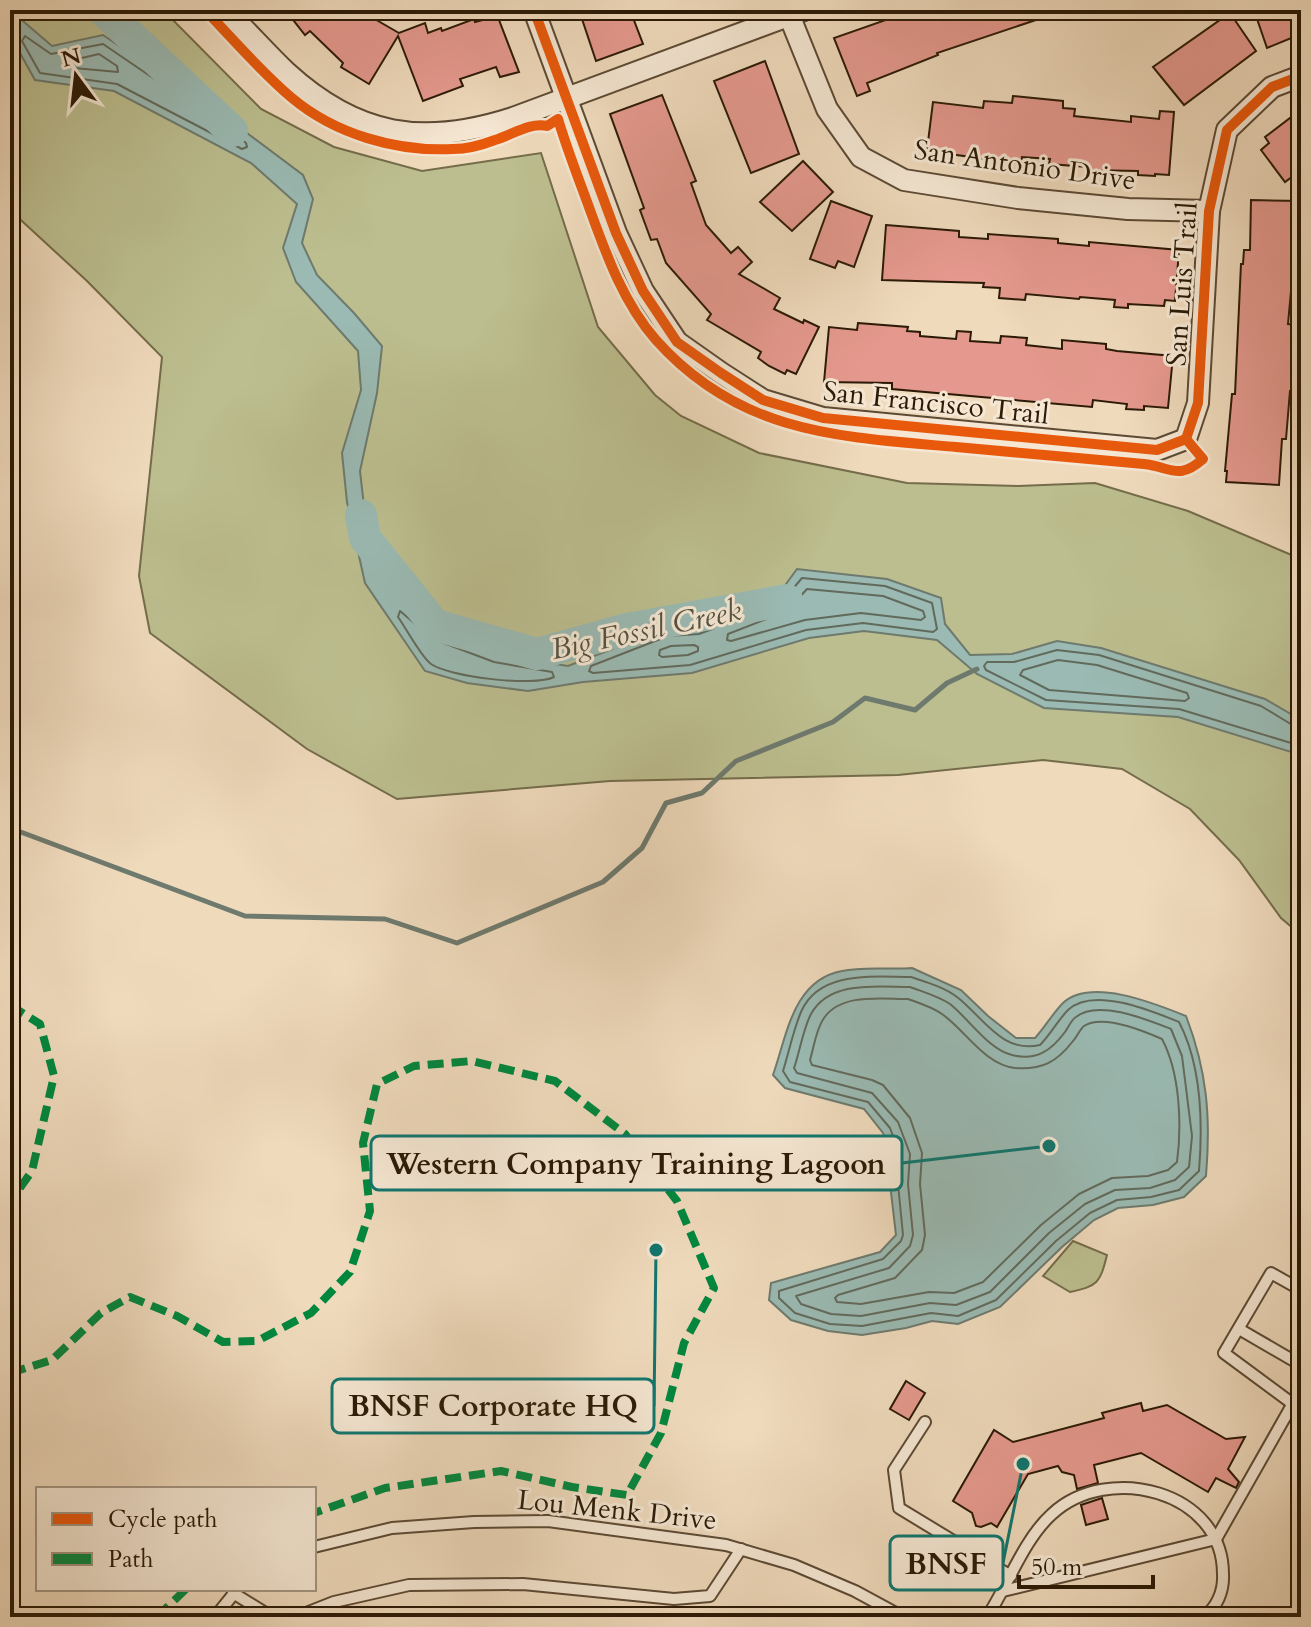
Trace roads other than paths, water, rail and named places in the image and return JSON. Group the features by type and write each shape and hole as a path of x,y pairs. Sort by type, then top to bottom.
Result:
{"street":[{"path":"225,10 286,72 332,109 373,126 435,135 481,129 794,12"},
{"name":"San Francisco Trail","path":"534,10 616,233 652,304 677,342 763,400 823,418 1157,450 1186,439"},
{"name":"San Antonio Drive","path":"794,12 827,109 861,157 904,180 1034,200 1128,209 1209,211"},
{"name":"San Luis Trail","path":"1186,439 1198,403 1209,211 1227,130 1272,87 1301,76"}],"lane":[{"path":"1003,1591 1216,1539 1296,1408 1224,1353 1271,1273 1301,1290"},
{"path":"1239,1329 1301,1365"},
{"path":"925,1422 894,1470 899,1508 1011,1576"},
{"path":"987,1617 1035,1535 1053,1513 1091,1493 1147,1488 1168,1496 1203,1518 1216,1539 1223,1560 1224,1586 1204,1617"},
{"name":"Lou Menk Drive","path":"316,1547 392,1528 548,1521 741,1549 794,1565 855,1591 903,1617"},
{"path":"281,1617 296,1617 334,1602 409,1585 523,1584 674,1599 710,1596 741,1549"},
{"path":"215,1617 236,1591 272,1617"}],"water":[{"path":"10,10 52,46 103,35 239,127 303,175 313,199 302,243 317,275 382,346 377,393 360,471 365,515 387,584 436,631 496,655 568,666 667,628 696,627 778,595 797,569 887,579 941,598 945,624 970,655 1012,654 1057,641 1101,648 1265,699 1301,720 1301,755 1178,717 1044,708 977,674 937,640 864,631 809,638 692,673 583,682 528,691 467,683 425,671 365,583 347,502 342,453 361,390 358,351 296,282 283,248 297,204 251,163 114,91 35,80 10,35"},
{"path":"912,968 961,990 1016,1038 1035,1038 1063,1003 1090,992 1124,995 1186,1016 1199,1056 1206,1094 1206,1176 1184,1197 1153,1205 1118,1208 1094,1220 1000,1307 958,1324 932,1321 862,1335 828,1331 791,1320 769,1300 771,1283 880,1252 896,1235 890,1184 892,1156 883,1133 864,1109 785,1088 773,1075 794,1011 813,985 826,976 842,971"}],"waterway":[{"name":"Big Fossil Creek","path":"103,10 232,131"},
{"name":"Big Fossil Creek","path":"361,515 365,538 435,625 537,654 627,629 787,600"},
{"path":"10,828 245,916 385,919 457,943 603,882 642,848 666,803 702,793 736,761 833,722 865,698 915,710 947,683 977,669"}],"place":[{"name":"Western Company Training Lagoon","path":"1049,1146"},
{"name":"BNSF Corporate HQ","path":"656,1250"},
{"name":"BNSF","path":"1023,1464"}]}
